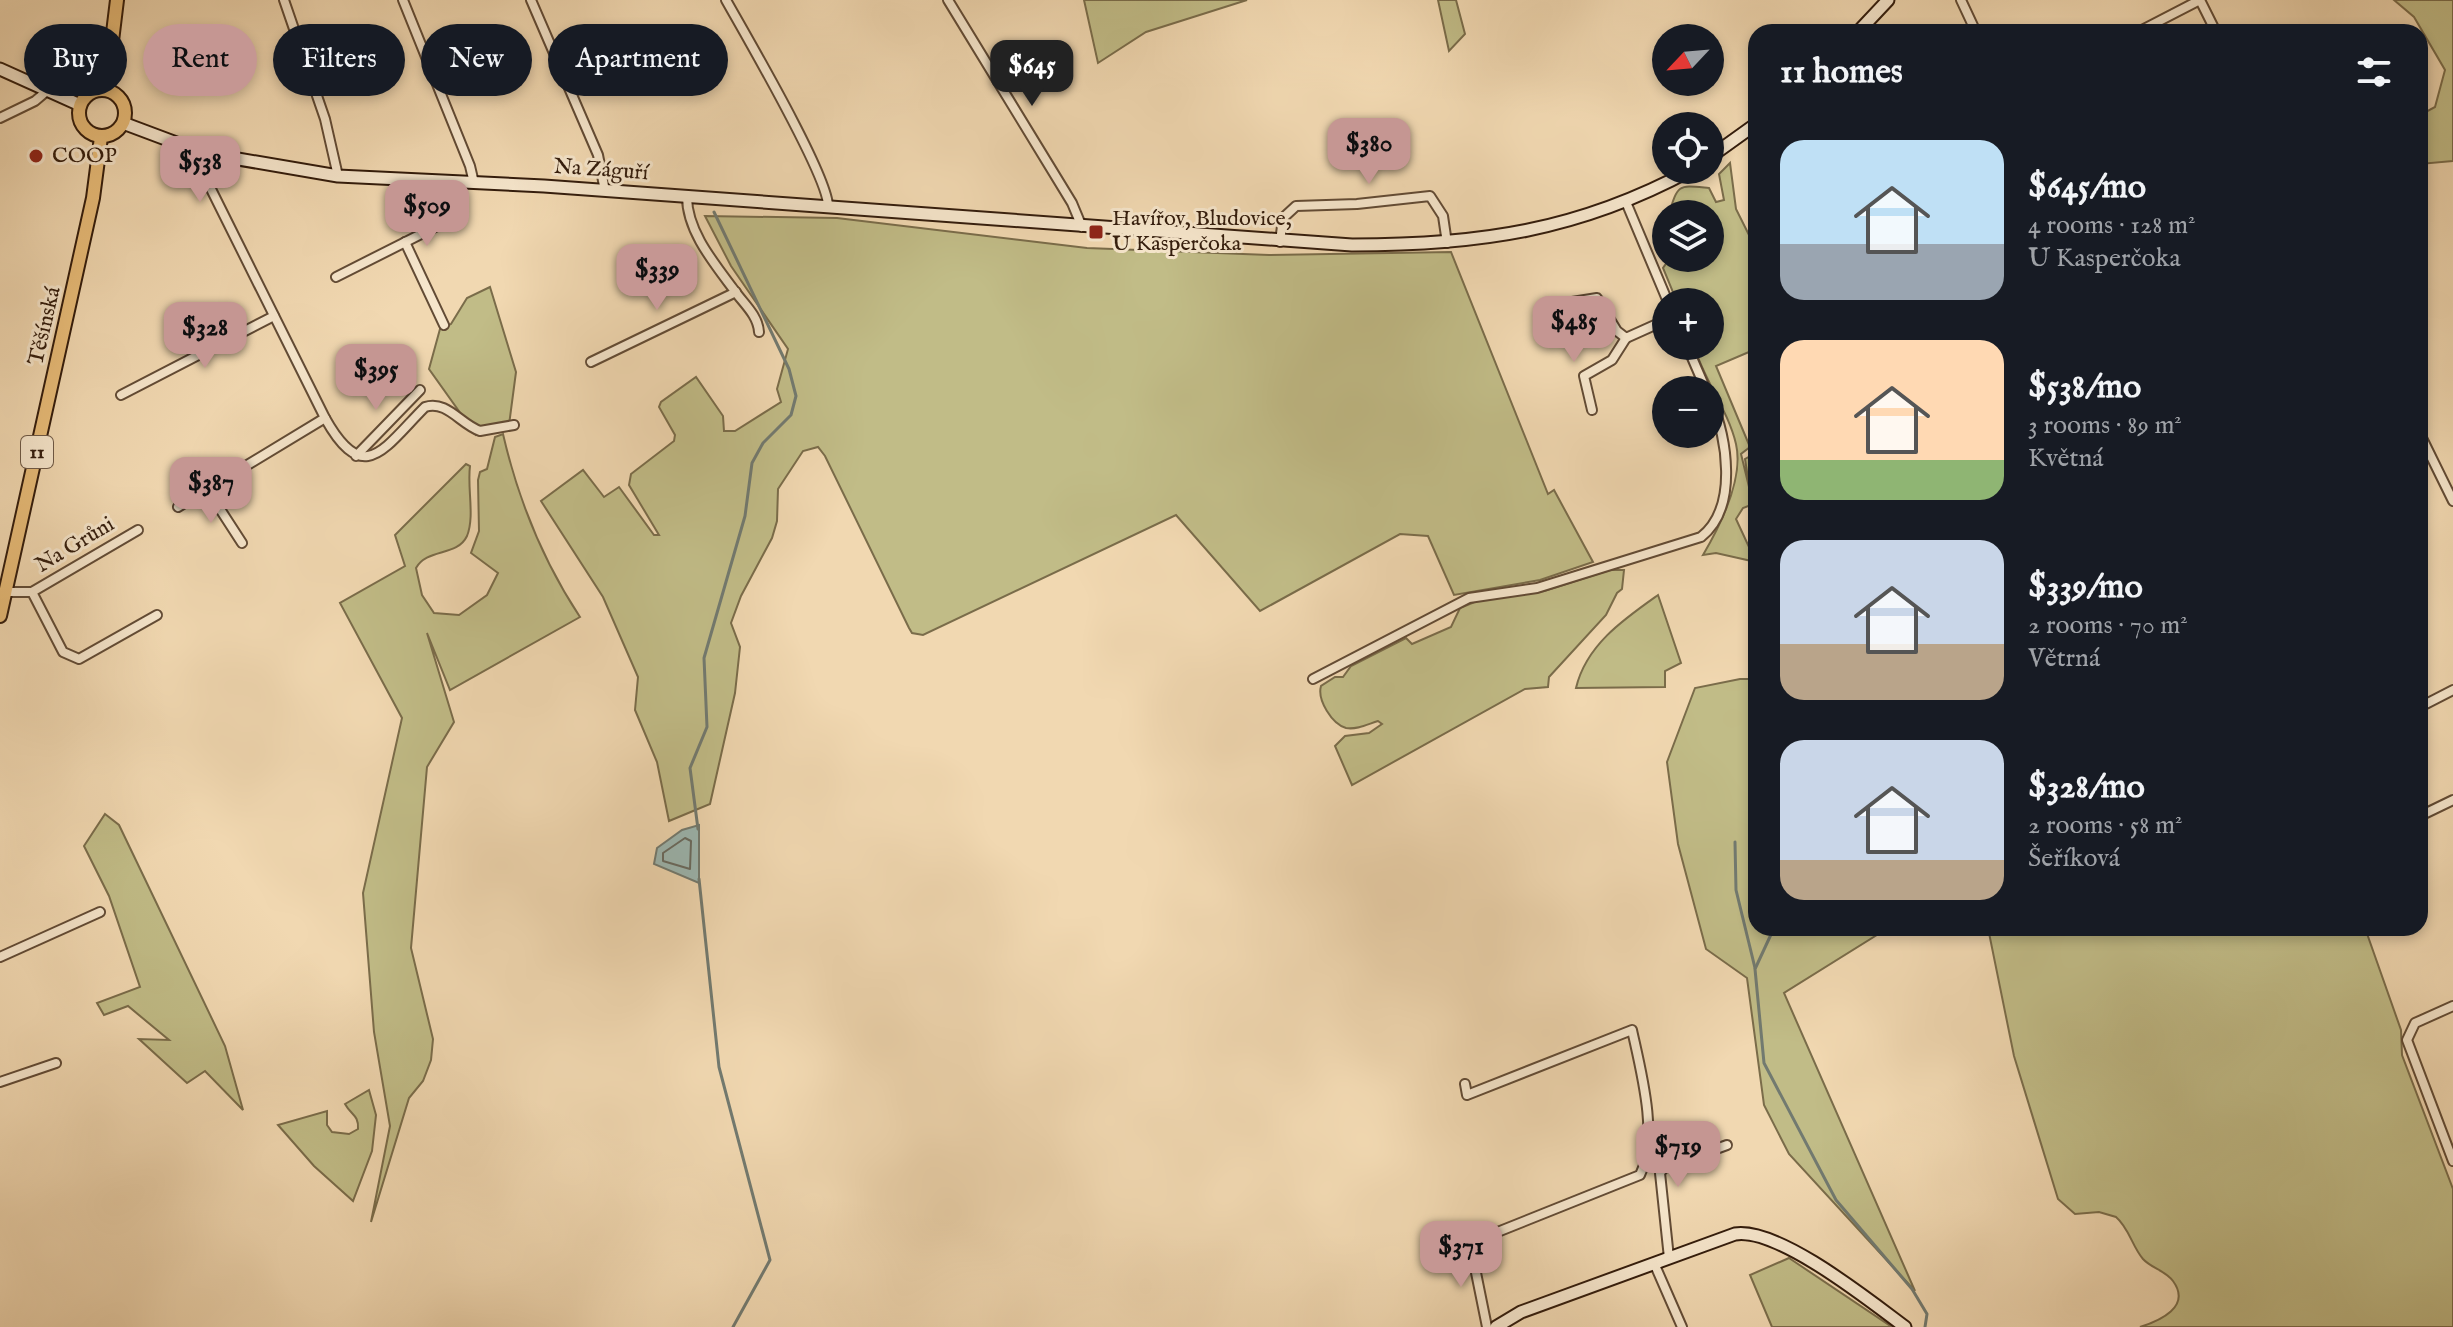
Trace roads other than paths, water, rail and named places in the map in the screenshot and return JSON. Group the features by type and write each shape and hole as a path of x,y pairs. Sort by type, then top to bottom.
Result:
{"main road":[{"path":"114,24 117,0"},
{"path":"86,96 80,105 82,126 101,137 117,131 123,123 123,102 114,96"},
{"name":"Těšínská","path":"0,616 93,198 101,137"}],"street":[{"path":"284,0 331,137 338,176"},
{"path":"403,0 466,154 474,183"},
{"path":"531,0 598,155 605,191"},
{"path":"726,0 799,136 825,191 828,207"},
{"path":"948,0 1072,203 1082,227"},
{"path":"1866,24 1888,0"},
{"path":"1961,0 1972,24"},
{"path":"2154,24 2200,0 2212,24"},
{"path":"0,69 24,80"},
{"path":"0,118 42,96"},
{"path":"61,96 80,105"},
{"name":"Na Záguří","path":"123,123 203,153 338,176 605,191 1280,242 1447,243 1548,228 1626,202 1663,184"},
{"path":"1724,147 1748,130"},
{"path":"203,153 207,181 325,418 344,449 356,456 367,457 379,452 425,407 443,407 480,431 514,425"},
{"path":"336,277 451,219 455,210 447,182"},
{"path":"1280,242 1283,218 1296,206 1430,196 1443,216 1447,243"},
{"path":"687,197 693,227 751,311 759,332"},
{"path":"1626,202 1662,288"},
{"path":"405,242 444,325"},
{"path":"591,362 736,292"},
{"path":"1541,307 1597,298 1617,331 1626,338"},
{"path":"121,395 274,316"},
{"path":"1592,410 1584,376 1612,360 1626,338 1652,326"},
{"path":"356,456 420,390"},
{"path":"178,507 325,418"},
{"path":"1313,679 1469,598 1537,588 1701,537 1712,529 1724,491 1727,458 1724,435"},
{"path":"2428,450 2453,501"},
{"path":"207,489 242,543"},
{"name":"Na Grůni","path":"6,592 32,592 138,530"},
{"name":"Na Grůni","path":"32,592 63,652 79,659 157,615"},
{"path":"2428,703 2453,690"},
{"path":"2428,812 2453,800"},
{"path":"0,957 100,912"},
{"path":"2453,1006 2415,1023 2407,1040 2453,1161"},
{"path":"1465,1084 1468,1099 1632,1030 1645,1090 1649,1159 1640,1175 1470,1243 1487,1327"},
{"path":"0,1082 56,1063"},
{"path":"1669,1258 1660,1173 1664,1168 1727,1145"},
{"path":"1496,1327 1521,1312 1735,1234 1762,1236 1790,1248 1905,1327"},
{"path":"1654,1263 1682,1327"}],"water":[{"path":"699,825 699,883 654,864 657,848 682,830"}],"waterway":[{"path":"698,829 690,768 707,727 704,658 745,516 752,463 763,443 791,415 796,396 789,369 714,212"},
{"path":"1735,842 1736,890 1755,968"},
{"path":"699,879 719,1067 770,1260 733,1327"},
{"path":"1770,936 1755,969 1764,1063 1836,1200 1912,1289 1927,1314 1925,1327"}],"place":[{"name":"COOP","path":"36,156"},
{"name":"Havířov, Bludovice, U Kasperčoka","path":"1096,232"}]}
